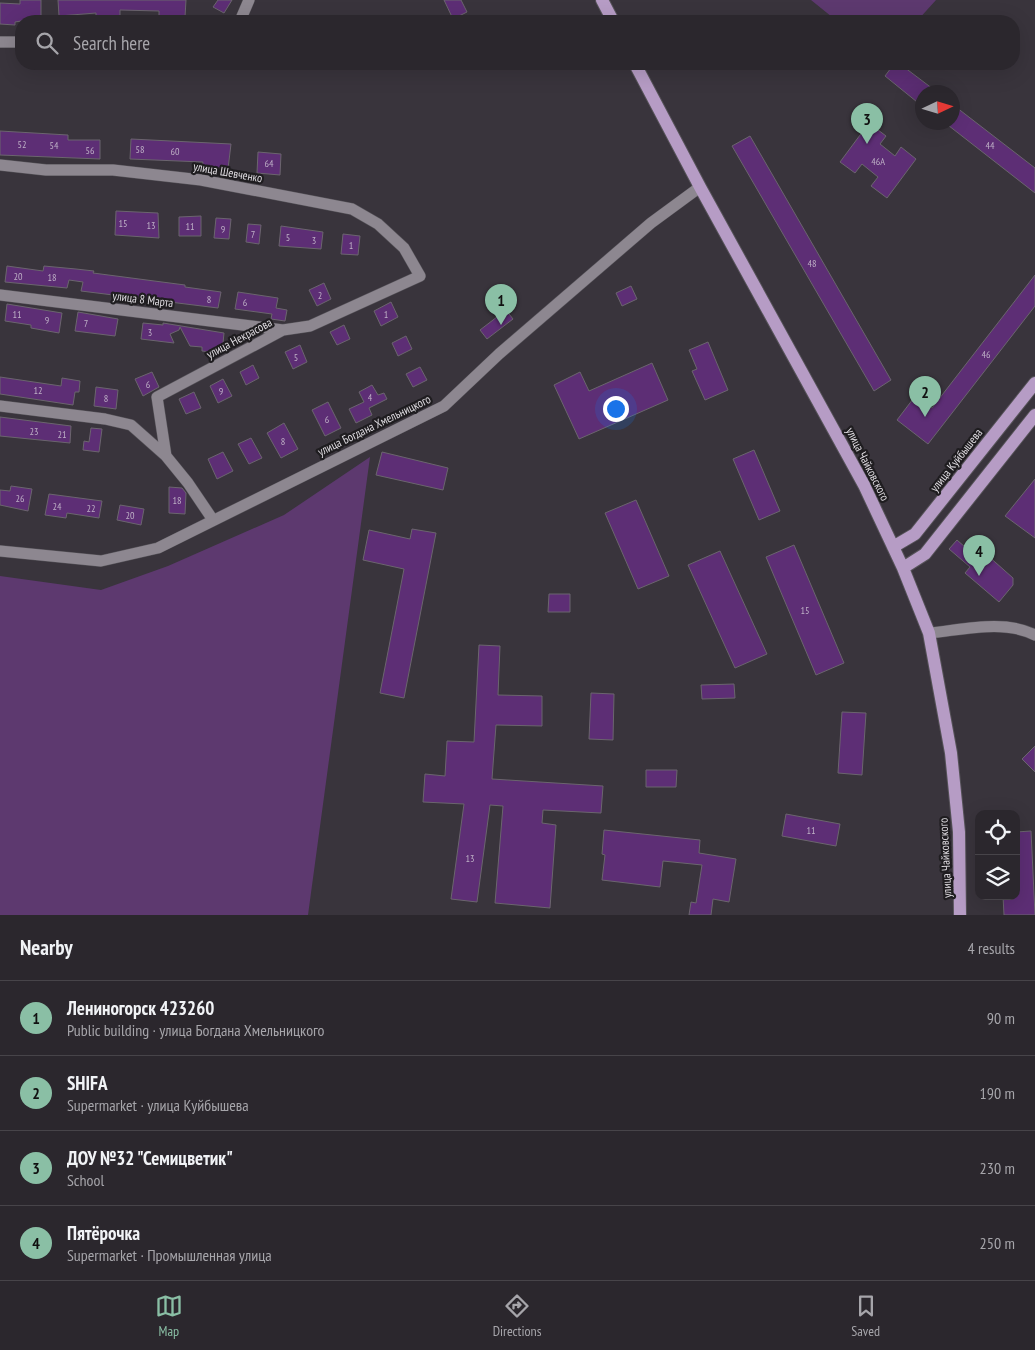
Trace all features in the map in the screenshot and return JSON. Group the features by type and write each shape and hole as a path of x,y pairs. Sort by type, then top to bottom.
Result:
{"main road":[{"path":"602,0 610,15"},
{"name":"улица Чайковского","path":"638,70 700,187 854,467 903,568 929,633 952,763 959,832 960,915"},
{"name":"улица Куйбышева","path":"893,547 914,534 1035,383"},
{"path":"903,568 924,554 1035,415"}],"street":[{"path":"243,15 249,0"},
{"path":"0,42 15,42"},
{"name":"улица Шевченко","path":"0,164 46,170 113,170 201,180 352,209 378,224 404,248 420,276"},
{"name":"улица Богдана Хмельницкого","path":"0,551 101,561 158,548 444,406 499,354 651,223 700,187"},
{"name":"улица Некрасова","path":"166,456 157,397 283,330 310,326 420,276"},
{"name":"улица 8 Марта","path":"0,295 283,330"},
{"path":"0,406 105,419 131,425 166,456 188,483 213,520"},
{"path":"929,633 1001,627 1024,629 1035,635"}],"shaded area":[{"path":"811,0 936,0 922,15 830,15"},
{"path":"370,457 308,915 0,915 0,576 101,590 168,566 284,515"}],"building":[{"path":"20,0 41,0 41,15 15,15 15,25 0,24 0,3 20,4"},
{"path":"58,0 186,0 185,15 159,15 159,11 120,10 120,15 96,15 96,13 59,15"},
{"path":"218,0 232,0 224,13 213,7"},
{"path":"444,0 461,0 467,12 461,15 451,15"},
{"path":"890,70 908,70 928,85 915,85 915,100 885,76"},
{"path":"960,110 1035,168 1035,193 954,130 960,130"},
{"path":"869,123 886,136 880,144 895,156 901,147 916,159 887,198 871,186 878,177 862,164 855,173 840,162"},
{"path":"0,131 68,135 68,140 100,140 100,159 0,155"},
{"path":"750,136 891,380 874,391 732,146"},
{"path":"131,139 231,144 228,169 202,167 203,162 130,159"},
{"path":"258,152 281,154 280,175 257,173"},
{"path":"116,211 158,213 159,238 115,235"},
{"path":"201,216 201,236 179,236 179,217"},
{"path":"216,218 231,219 229,239 214,238"},
{"path":"248,224 261,225 259,244 246,242"},
{"path":"281,226 323,232 321,249 279,246"},
{"path":"343,234 360,236 358,255 341,254"},
{"path":"7,266 43,271 44,266 94,271 93,273 185,285 185,287 221,292 218,308 81,291 83,282 69,280 67,288 5,282"},
{"path":"1035,275 1035,306 928,444 897,420 916,395 932,408"},
{"path":"324,283 331,299 317,306 309,290"},
{"path":"631,286 637,299 622,306 616,293"},
{"path":"238,292 278,298 276,308 287,310 285,321 271,319 272,314 235,309"},
{"path":"391,302 398,317 381,326 374,311"},
{"path":"7,304 62,313 59,333 31,328 31,325 5,321"},
{"path":"506,310 513,319 487,339 480,330"},
{"path":"78,312 118,319 115,336 75,331"},
{"path":"143,323 163,325 163,323 224,333 222,353 202,351 202,347 190,346 180,327 179,330 170,334 174,343 141,339"},
{"path":"344,325 350,339 337,345 330,332"},
{"path":"406,336 412,349 398,356 392,343"},
{"path":"708,342 728,390 705,400 692,371 697,369 689,350"},
{"path":"300,345 307,362 293,369 285,352"},
{"path":"652,363 668,400 579,439 554,385 580,372 589,391"},
{"path":"253,365 259,378 246,385 240,372"},
{"path":"420,367 427,380 413,387 406,374"},
{"path":"152,372 159,387 143,396 135,379"},
{"path":"0,377 61,386 62,378 80,381 79,392 75,392 73,405 0,394"},
{"path":"223,379 232,396 218,403 210,386"},
{"path":"372,385 378,395 384,393 387,399 369,408 372,415 356,423 349,409 364,402 359,392"},
{"path":"96,387 118,390 116,409 94,406"},
{"path":"194,392 201,408 186,414 179,399"},
{"path":"328,402 341,428 325,436 312,410"},
{"path":"0,417 71,426 70,443 0,436"},
{"path":"284,423 298,449 281,458 267,433"},
{"path":"91,428 102,429 99,452 83,450 84,441 89,442"},
{"path":"251,438 262,458 249,464 238,444"},
{"path":"754,450 780,511 759,520 733,459"},
{"path":"223,452 233,471 217,479 208,459"},
{"path":"382,452 448,468 443,490 376,475"},
{"path":"1035,479 1035,538 1005,516"},
{"path":"11,486 32,489 28,511 0,505 0,490 10,491"},
{"path":"169,487 182,488 186,493 185,514 169,513"},
{"path":"49,494 102,501 99,518 67,513 66,518 45,515"},
{"path":"636,500 669,576 638,589 605,513"},
{"path":"120,505 144,509 141,525 117,520"},
{"path":"412,529 436,533 404,698 380,693 404,569 363,560 369,530 410,539"},
{"path":"973,537 980,543 977,546 1013,578 1013,585 999,602 965,573 970,567 949,549 957,540 965,547"},
{"path":"794,545 844,663 816,675 766,557"},
{"path":"720,551 767,654 735,668 688,565"},
{"path":"549,594 570,594 570,612 548,612"},
{"path":"479,645 500,646 498,695 542,696 542,726 496,725 492,779 603,786 601,813 543,810 542,823 556,825 550,908 495,903 503,806 490,805 477,902 451,899 464,804 423,802 425,774 445,776 447,741 474,742"},
{"path":"734,684 735,698 702,699 701,685"},
{"path":"591,693 614,694 613,740 589,739"},
{"path":"842,712 866,713 862,775 838,773"},
{"path":"1035,746 1035,772 1022,759"},
{"path":"646,770 677,770 676,787 646,787"},
{"path":"786,814 840,824 836,846 782,836"},
{"path":"604,830 700,840 699,853 736,859 729,902 713,899 711,915 689,915 691,902 696,903 702,865 663,861 660,887 602,880 605,855 602,854"},
{"path":"1031,831 1035,915 1004,915 1003,900 1020,900 1020,832"}],"place":[{"name":"ДОУ №32 \"Семицветик\"","path":"867,144"},
{"name":"Лениногорск 423260","path":"501,325"},
{"name":"SHIFA","path":"925,417"},
{"name":"Пятёрочка","path":"979,576"}]}
